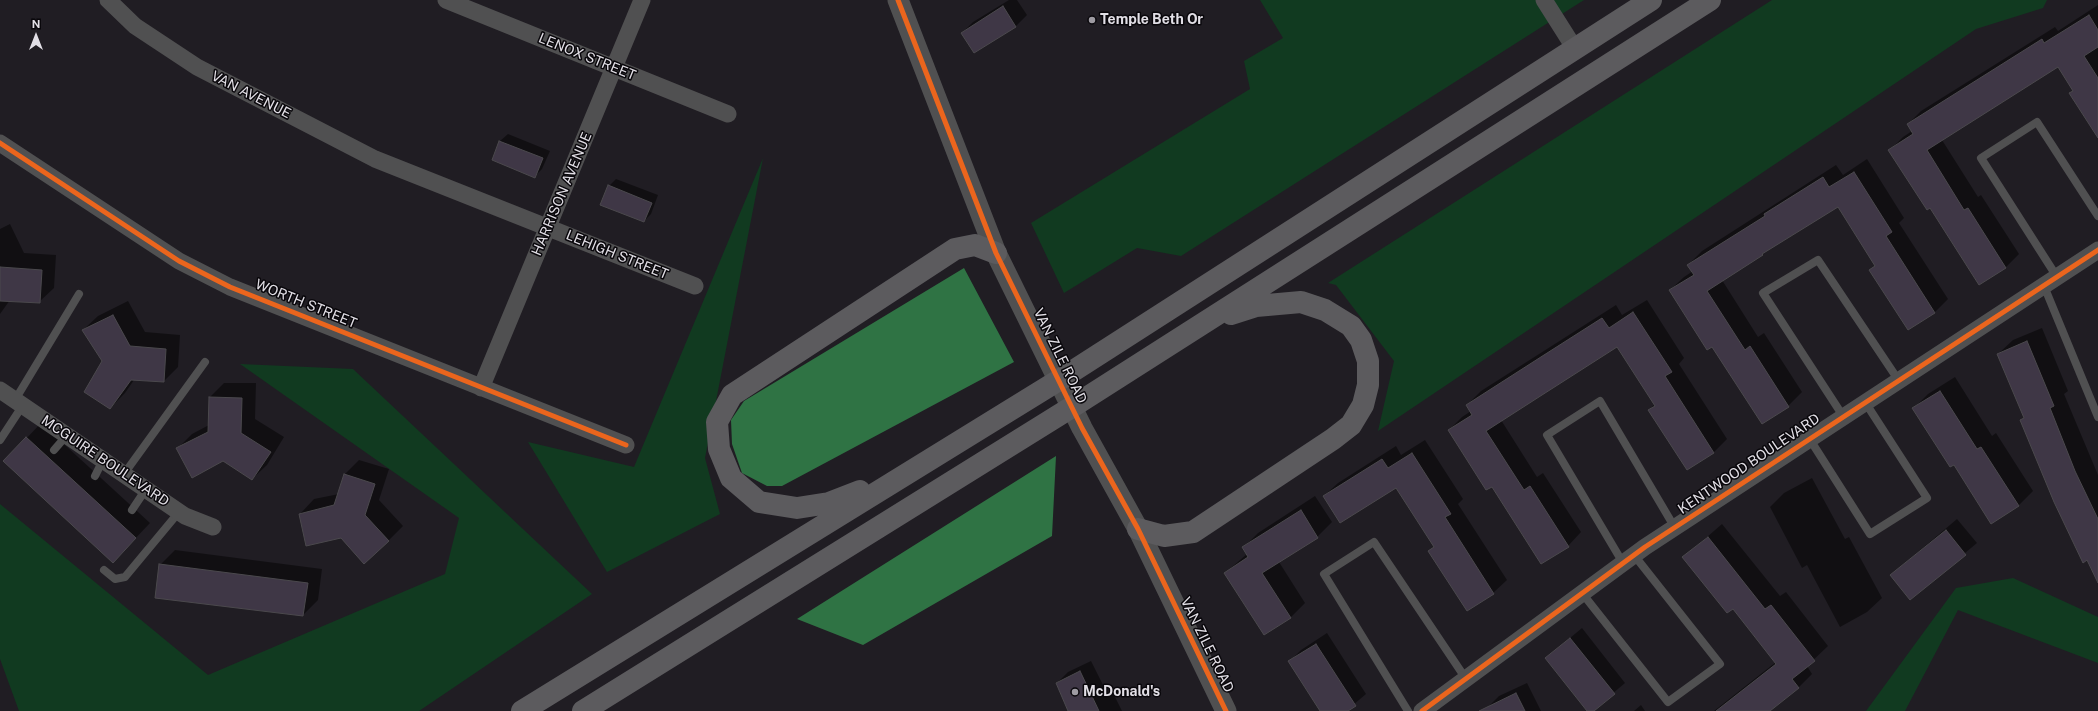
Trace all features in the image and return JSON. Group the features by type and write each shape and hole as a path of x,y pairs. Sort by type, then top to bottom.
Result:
{"highway":[{"path":"522,711 1058,380 1651,0"},
{"path":"583,711 1072,407 1710,0"},
{"path":"908,473 829,503 797,508 759,502 731,478 719,449 717,422 732,395 955,249 975,245 996,254"},
{"path":"1138,529 1164,536 1193,532 1333,439 1351,425 1363,405 1368,385 1368,361 1361,340 1351,326 1325,310 1301,302 1256,306 1202,324"}],"street":[{"name":"VAN AVENUE","path":"108,0 135,26 197,67 375,159 405,171"},
{"name":"LENOX STREET","path":"446,0 728,114"},
{"name":"HARRISON AVENUE","path":"481,388 642,0"},
{"name":"VAN ZILE ROAD","path":"898,0 996,254 1058,380 1138,529 1226,711"},
{"path":"1544,0 1575,49"},
{"name":"WORTH STREET","path":"0,143 179,261 230,287 626,445"},
{"name":"LEHIGH STREET","path":"405,171 696,286"},
{"name":"KENTWOOD BOULEVARD","path":"1432,708 1466,679 1629,559 1842,416 1899,381 2098,250"},
{"name":"MCGUIRE BOULEVARD","path":"0,390 179,512 213,527"}],"lane":[{"path":"2098,216 2037,122 1981,158 2050,281 2098,417"},
{"path":"1842,416 1764,293 1818,260 1899,381"},
{"path":"0,440 19,402 79,294"},
{"path":"124,474 205,362"},
{"path":"1582,593 1668,702 1720,664 1629,559 1547,435 1600,401 1675,528"},
{"path":"1809,438 1870,534 1927,498 1865,402"},
{"path":"54,450 67,435"},
{"path":"95,476 103,460"},
{"path":"132,510 146,489"},
{"path":"104,570 115,580 125,577 179,512"},
{"path":"1408,711 1324,574 1374,542 1466,679"}],"shaded area":[{"path":"1260,0 1584,0 1181,256 1137,248 1064,293 1031,223 1250,89 1244,61 1283,38"},
{"path":"1772,0 2047,0 2043,8 1976,29 1378,431 1394,361 1336,285 1328,283"},
{"path":"763,158 705,458 720,514 607,572 528,442 634,467"},
{"path":"964,268 1014,362 782,486 767,486 742,473 732,444 731,420 744,401"},
{"path":"240,364 353,369 592,594 419,711 19,711 0,659 0,504 208,675 445,574 459,518"},
{"path":"1056,456 1052,536 863,645 797,619"},
{"path":"2013,578 2098,617 2098,663 1958,610 1905,711 1866,711 1956,588"}],"building":[{"path":"1003,6 1016,27 974,53 961,33"},
{"path":"2089,15 2098,30 2098,47 2084,56 2098,78 2098,138 2069,93 2073,91 2058,67 1927,150 1964,210 1968,208 2006,268 1979,285 1930,208 1927,210 1888,150 1913,134 1907,124 2042,39 2044,43"},
{"path":"499,141 543,158 535,178 492,160"},
{"path":"1854,172 1892,232 1886,236 1935,313 1908,330 1869,270 1875,266 1838,207 1762,254 1763,255 1707,291 1745,350 1750,346 1789,407 1762,424 1712,347 1707,350 1669,290 1694,275 1687,265 1765,216 1764,214 1823,177 1829,187"},
{"path":"608,185 652,203 644,222 600,205"},
{"path":"0,267 42,270 40,303 0,301"},
{"path":"1633,312 1672,372 1665,376 1714,453 1687,470 1648,410 1655,406 1617,347 1542,395 1486,431 1524,490 1530,486 1569,547 1541,564 1492,487 1486,490 1448,430 1472,415 1466,405 1602,318 1609,328"},
{"path":"113,315 130,346 166,349 164,382 131,380 110,409 84,392 102,361 82,330"},
{"path":"2027,341 2054,406 2050,408 2075,471 2098,519 2098,583 2087,560 2083,563 2054,502 2020,420 2024,418 1997,354"},
{"path":"1940,391 1977,449 1981,447 2019,506 1991,524 1954,465 1950,467 1912,408"},
{"path":"209,397 242,398 241,433 271,452 252,480 223,461 192,478 176,448 208,432"},
{"path":"26,437 136,538 113,563 3,461"},
{"path":"1412,453 1451,514 1445,517 1494,594 1467,611 1428,551 1434,547 1396,488 1340,523 1323,496 1382,459 1388,468"},
{"path":"344,474 375,484 365,515 389,541 364,564 341,538 306,546 299,514 334,505"},
{"path":"1301,510 1318,538 1262,573 1291,618 1264,635 1224,573 1248,557 1242,547"},
{"path":"1946,530 1966,555 1910,600 1890,575"},
{"path":"1708,537 1765,609 1771,605 1815,661 1792,679 1799,688 1770,711 1716,711 1776,664 1733,609 1727,613 1682,557"},
{"path":"159,564 308,583 303,616 155,598"},
{"path":"1570,638 1615,694 1594,711 1587,711 1545,658"},
{"path":"1316,644 1356,706 1348,711 1320,711 1288,661"},
{"name":"McDonald's","path":"1080,671 1099,711 1068,711 1056,683"},
{"path":"1516,693 1525,711 1479,711"}],"cycle path":[{"path":"898,0 996,253 1082,428 1138,529 1226,711"},
{"path":"0,143 179,261 230,287 626,445"},
{"path":"1422,711 1645,547 2098,250"}],"place":[{"name":"Temple Beth Or","path":"1092,20"},
{"name":"McDonald's","path":"1075,692"}]}
